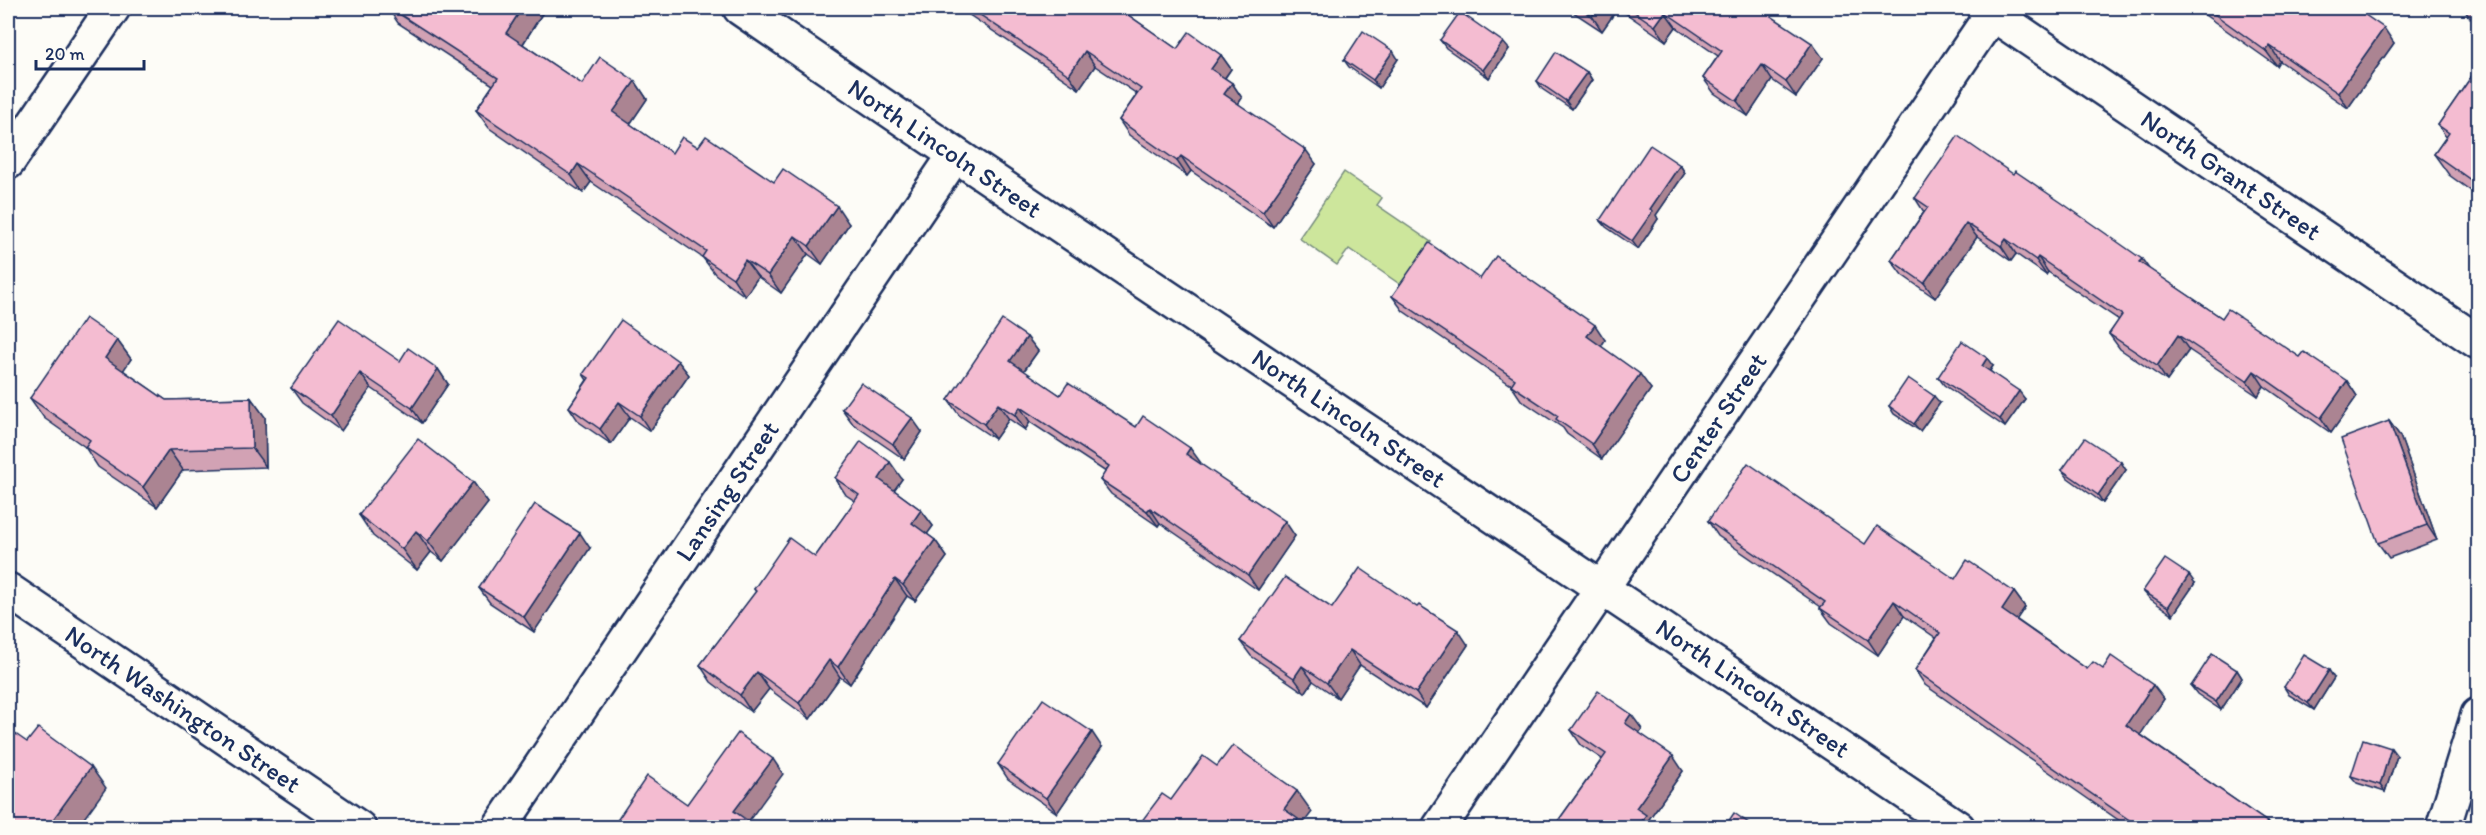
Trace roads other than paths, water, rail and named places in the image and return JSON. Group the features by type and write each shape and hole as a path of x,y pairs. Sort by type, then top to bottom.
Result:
{"street":[{"path":"8,162 113,8"},
{"name":"North Lincoln Street","path":"740,8 955,155 1603,586 1958,828"},
{"name":"North Grant Street","path":"1991,9 2478,342"},
{"name":"Center Street","path":"1438,828 1991,9"},
{"name":"Lansing Street","path":"499,828 955,155"},
{"name":"North Washington Street","path":"8,590 359,828"},
{"path":"2443,828 2478,715"}]}
